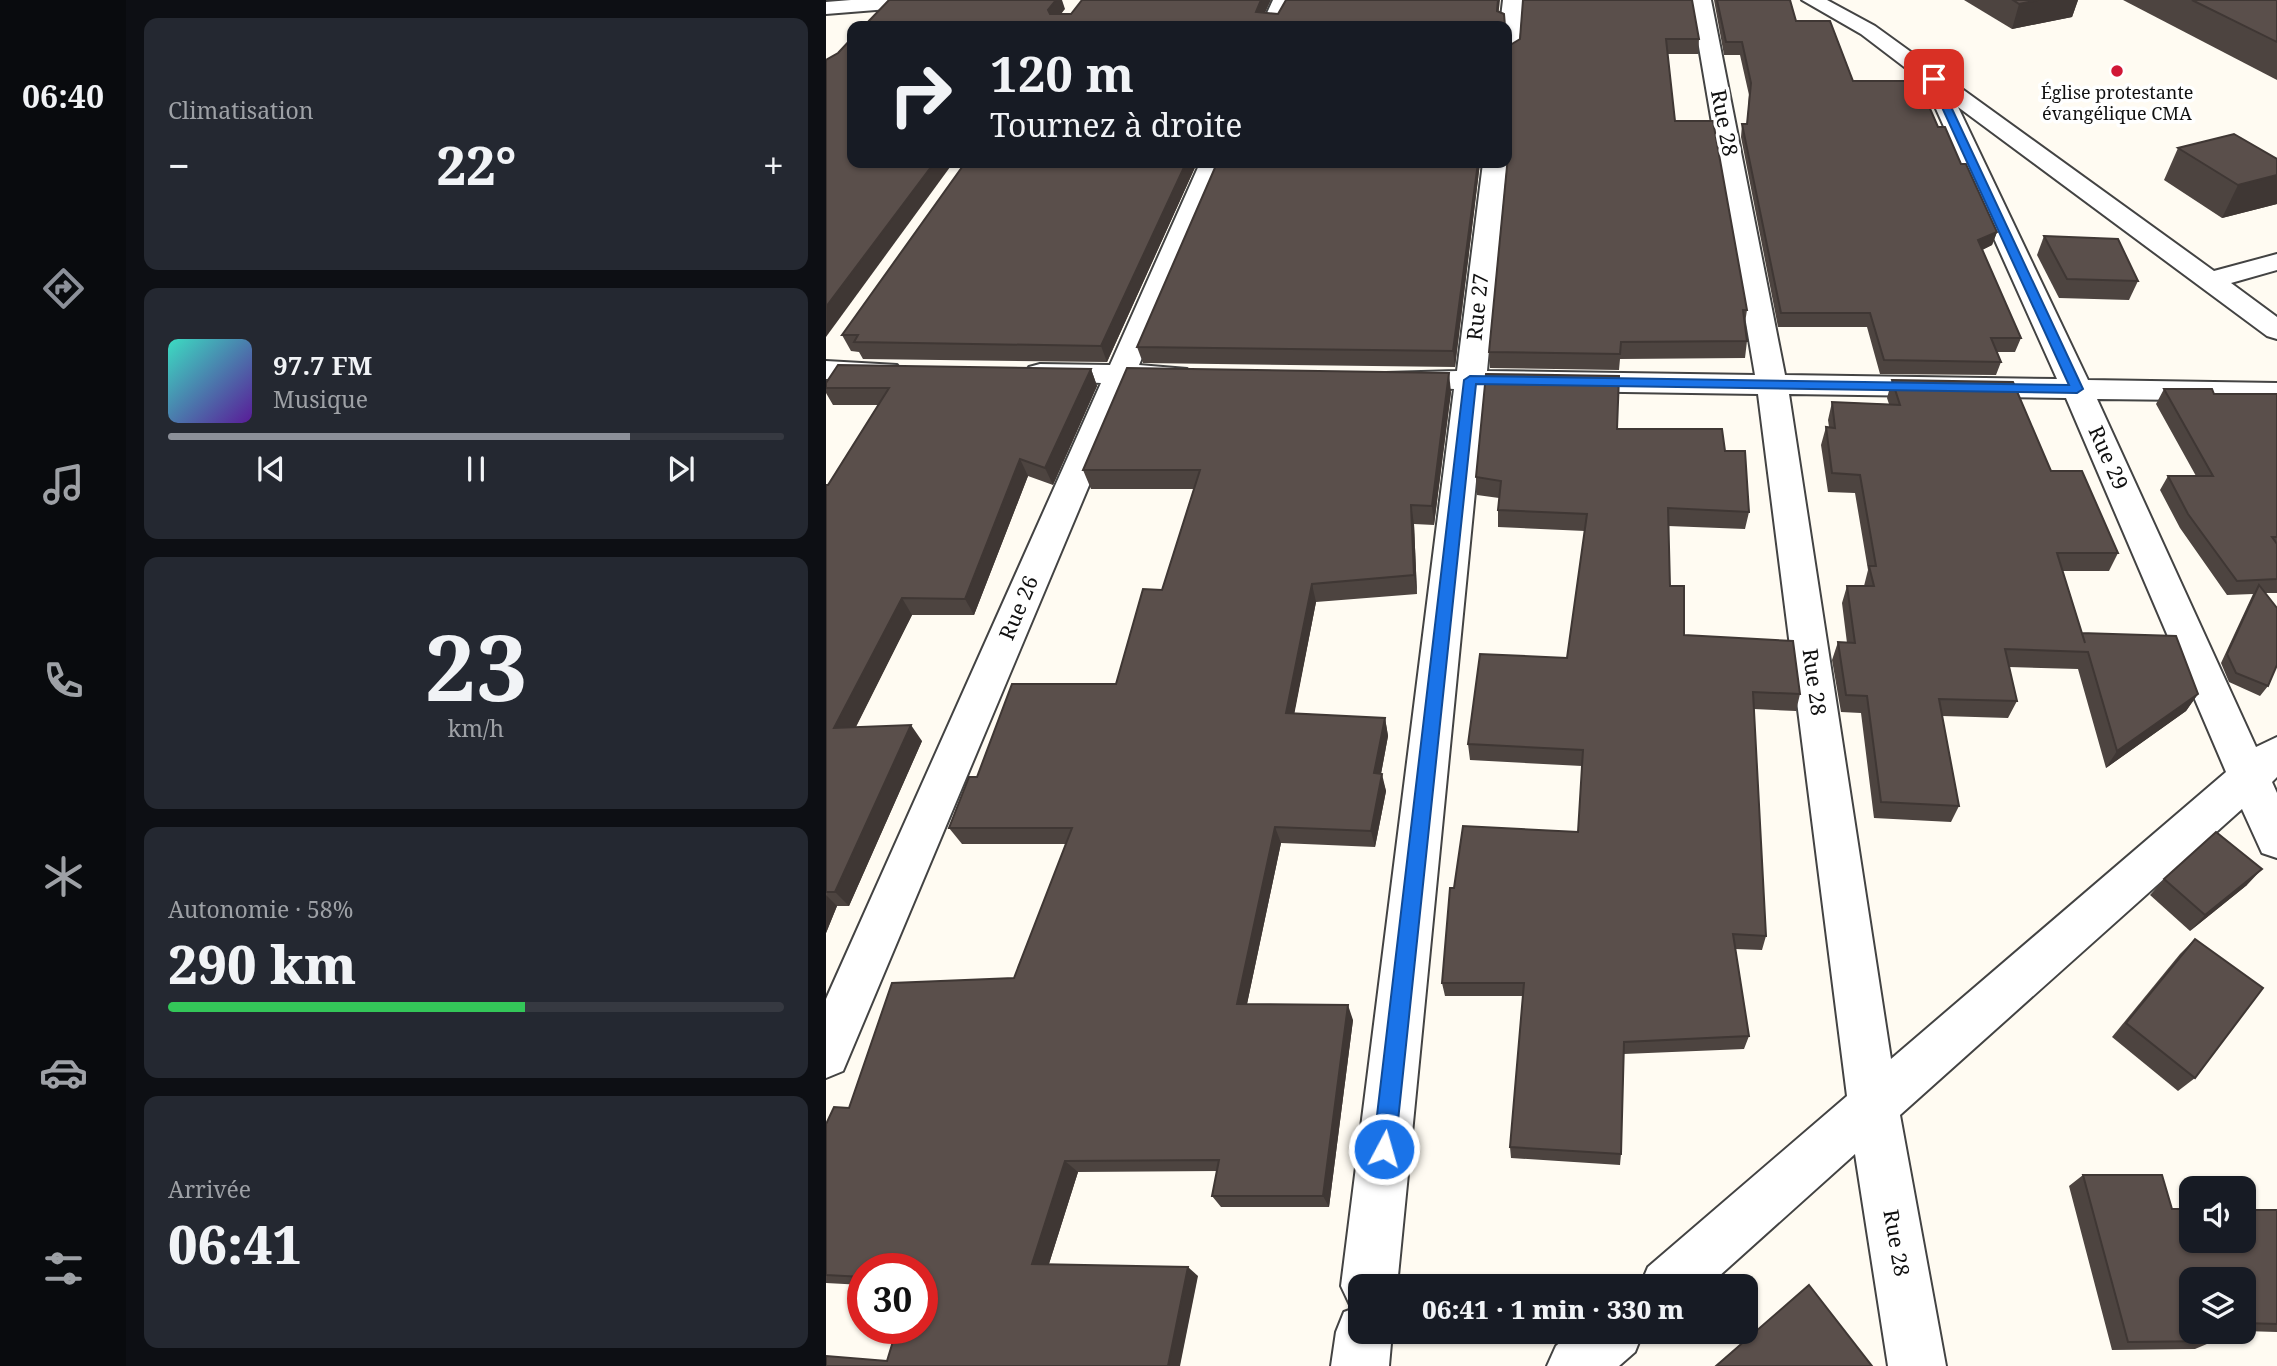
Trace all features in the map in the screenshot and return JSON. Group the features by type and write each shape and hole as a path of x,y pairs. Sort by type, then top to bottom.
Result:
{"street":[{"path":"826,8 926,0"},
{"path":"1274,21 1283,0"},
{"path":"1511,21 1513,0"},
{"name":"Rue 28","path":"1701,0 1772,384 1873,1105 1917,1366"},
{"path":"1812,0 1868,30 2277,330"},
{"path":"874,21 894,1"},
{"name":"Rue 29","path":"1934,79 2077,389 2263,765 2277,840"},
{"name":"Rue 26","path":"826,1054 1210,168"},
{"name":"Rue 27","path":"1370,1274 1493,168"},
{"path":"2207,281 2277,262"},
{"path":"826,362 842,340"},
{"path":"826,370 920,371"},
{"path":"1013,372 1205,376"},
{"path":"1372,378 2277,392"},
{"path":"1681,1274 2263,765"},
{"path":"1360,1366 1363,1344"},
{"path":"1576,1366 1601,1344"}],"building":[{"path":"889,0 1056,0 1048,10 1050,14 1071,14 1082,0 1261,0 1256,12 1278,14 1286,0 1498,0 1497,11 1504,14 1505,21 869,21"},
{"path":"1523,0 1692,0 1699,39 1666,39 1675,121 1713,121 1747,310 1743,310 1747,341 1621,342 1620,354 1489,352 1507,168 1512,168 1512,44 1520,39"},
{"path":"1717,0 1790,0 1796,21 1830,21 1853,81 1918,81 1938,127 1945,127 1961,164 1966,164 1997,232 1978,240 2021,338 1991,338 2001,362 1884,360 1870,313 1781,313 1742,124 1747,124 1751,83 1742,42 1726,42"},
{"path":"2013,0 2038,0 2019,4"},
{"path":"2192,0 2277,0 2277,42"},
{"path":"847,43 847,168 930,168 826,307 826,60"},
{"path":"2234,134 2277,159 2277,175 2238,185 2178,148"},
{"path":"961,168 1184,168 1101,346 854,342 858,335 842,335"},
{"path":"1215,168 1477,168 1453,351 1137,347"},
{"path":"2044,236 2118,239 2138,281 2067,279"},
{"path":"838,365 1091,369 1045,468 1020,459 965,599 902,598 834,728 911,725 835,892 826,892 826,485 889,388 826,388 826,383"},
{"path":"1127,368 1449,373 1432,506 1411,505 1414,575 1312,584 1286,713 1385,718 1374,773 1382,774 1371,831 1275,827 1237,1004 1348,1005 1323,1196 1212,1196 1219,1160 1065,1161 1032,1264 1188,1267 1168,1366 826,1366 826,1356 887,1361 892,1344 938,1344 938,1253 847,1253 847,1276 826,1275 826,1124 834,1107 849,1108 892,983 1014,978 1072,828 949,828 969,777 977,777 1012,684 1116,684 1143,589 1162,590 1200,470 1083,470"},
{"path":"1486,374 1619,376 1617,429 1722,429 1725,451 1745,451 1749,512 1668,508 1670,586 1684,586 1684,635 1793,641 1800,694 1753,692 1766,936 1733,934 1749,1036 1624,1042 1621,1154 1510,1147 1524,983 1442,983 1450,888 1454,888 1463,826 1578,832 1583,750 1468,744 1480,654 1567,658 1587,514 1498,510 1501,481 1476,477"},
{"path":"1892,380 2013,382 2051,471 2082,471 2118,553 2057,553 2085,643 2082,633 2176,636 2198,694 2117,751 2088,652 2005,649 2017,701 1939,699 1959,806 1881,802 1867,696 1846,695 1838,642 1855,643 1847,586 1874,586 1869,566 1876,566 1860,475 1832,473 1826,427 1835,428 1832,402 1900,405"},
{"path":"2164,389 2212,389 2214,394 2277,394 2277,537 2272,537 2277,544 2277,579 2237,581 2188,514 2168,476 2213,476"},
{"path":"2259,585 2277,608 2277,665 2268,686 2236,673 2227,654"},
{"path":"2216,832 2262,869 2205,915 2164,879"},
{"path":"2195,939 2263,988 2195,1078 2126,1023"},
{"path":"2083,1175 2162,1175 2172,1209 2179,1209 2179,1253 2256,1253 2256,1210 2277,1210 2277,1324 2256,1323 2256,1267 2179,1267 2179,1341 2128,1342"},
{"path":"1809,1285 1872,1366 1716,1366 1741,1344 1758,1344 1758,1329"}],"place":[{"name":"Église protestante évangélique CMA","path":"2117,71"}],"route":[{"path":"1384,1149 1470,380 2077,389 1934,79"}]}
